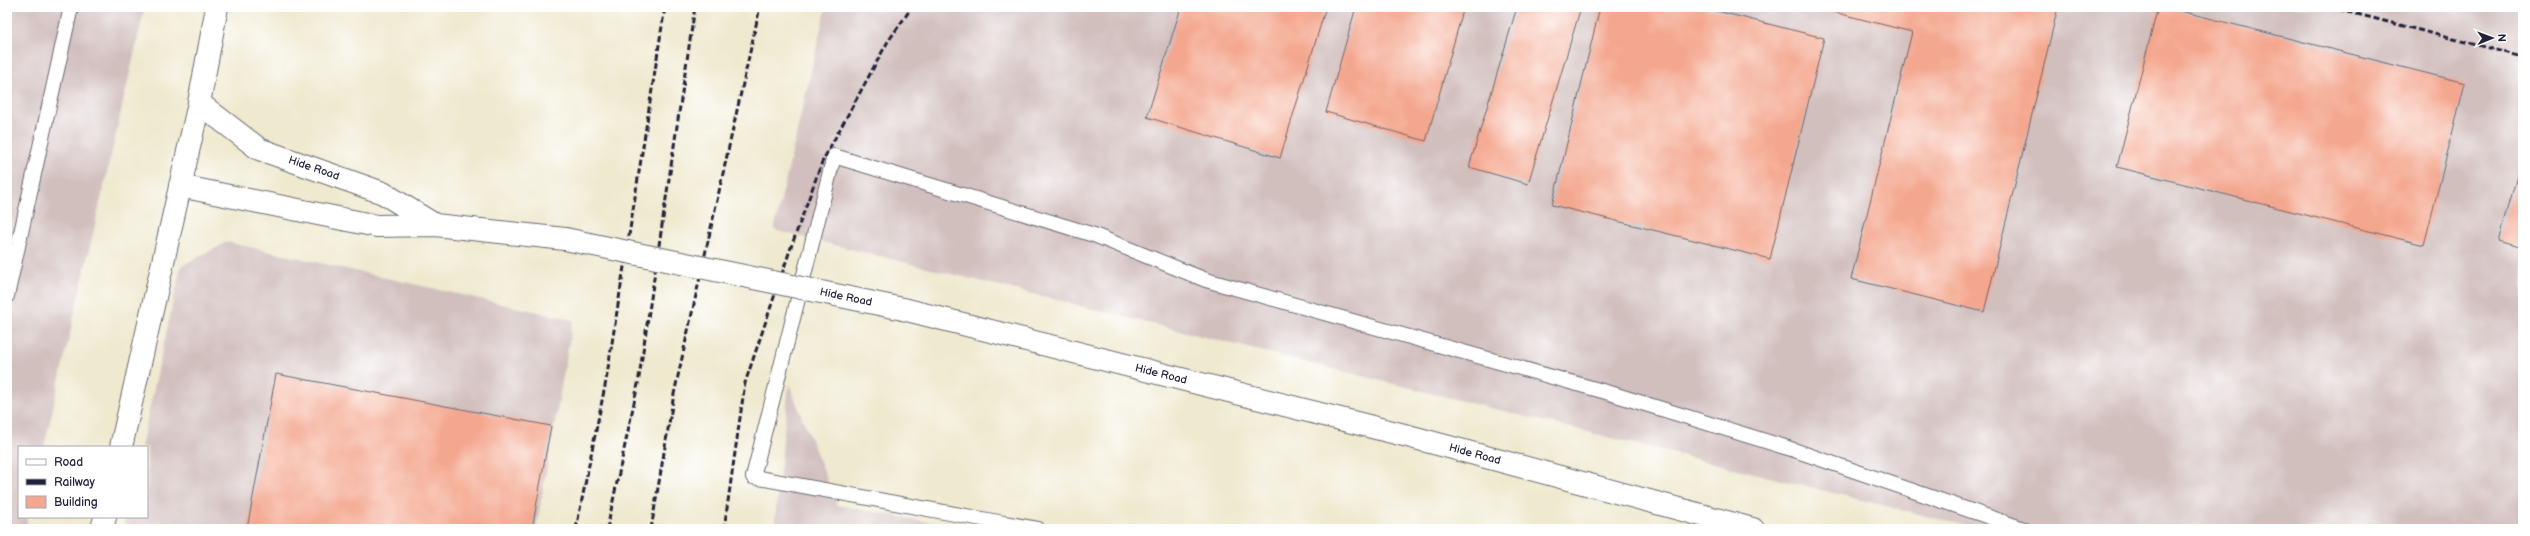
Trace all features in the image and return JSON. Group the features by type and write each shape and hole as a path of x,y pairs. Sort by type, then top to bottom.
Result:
{"street":[{"path":"121,446 199,103 217,7"},
{"name":"Hide Road","path":"199,103 259,149 383,193 435,225"},
{"name":"Hide Road","path":"180,186 377,226 435,225 565,239 903,309 1400,434 1753,529"},
{"path":"102,529 105,518"}],"lane":[{"path":"7,296 71,7"},
{"path":"1038,529 1007,526 753,477 834,156 1094,235 1206,280 1613,394 1780,445 2024,529"}],"shaded area":[{"path":"7,7 145,7 44,446 18,446 18,518 28,518 25,529 7,529"},
{"path":"826,7 2523,7 2523,529 1978,529 774,230"},
{"path":"227,242 573,320 536,529 123,529 125,518 148,518 148,446 141,446 181,266"},
{"path":"789,384 837,505 965,529 774,529"}],"building":[{"path":"1181,7 1326,7 1280,158 1147,117"},
{"path":"1356,7 1464,7 1426,141 1326,112"},
{"path":"1517,7 1581,7 1528,184 1469,167"},
{"path":"1600,7 1701,7 1824,38 1770,259 1552,205"},
{"path":"1814,7 2058,7 1984,312 1851,279 1912,32"},
{"path":"2158,7 2165,7 2465,83 2424,245 2117,167"},
{"path":"2523,154 2523,248 2499,241"},
{"path":"276,374 551,426 532,529 247,529"}],"railway":[{"path":"576,529 606,381 665,7"},
{"path":"607,529 638,384 695,7"},
{"path":"651,529 674,394 760,7"},
{"path":"724,529 745,383 790,250 822,162 887,43 912,7"},
{"path":"2330,7 2523,57"}]}
